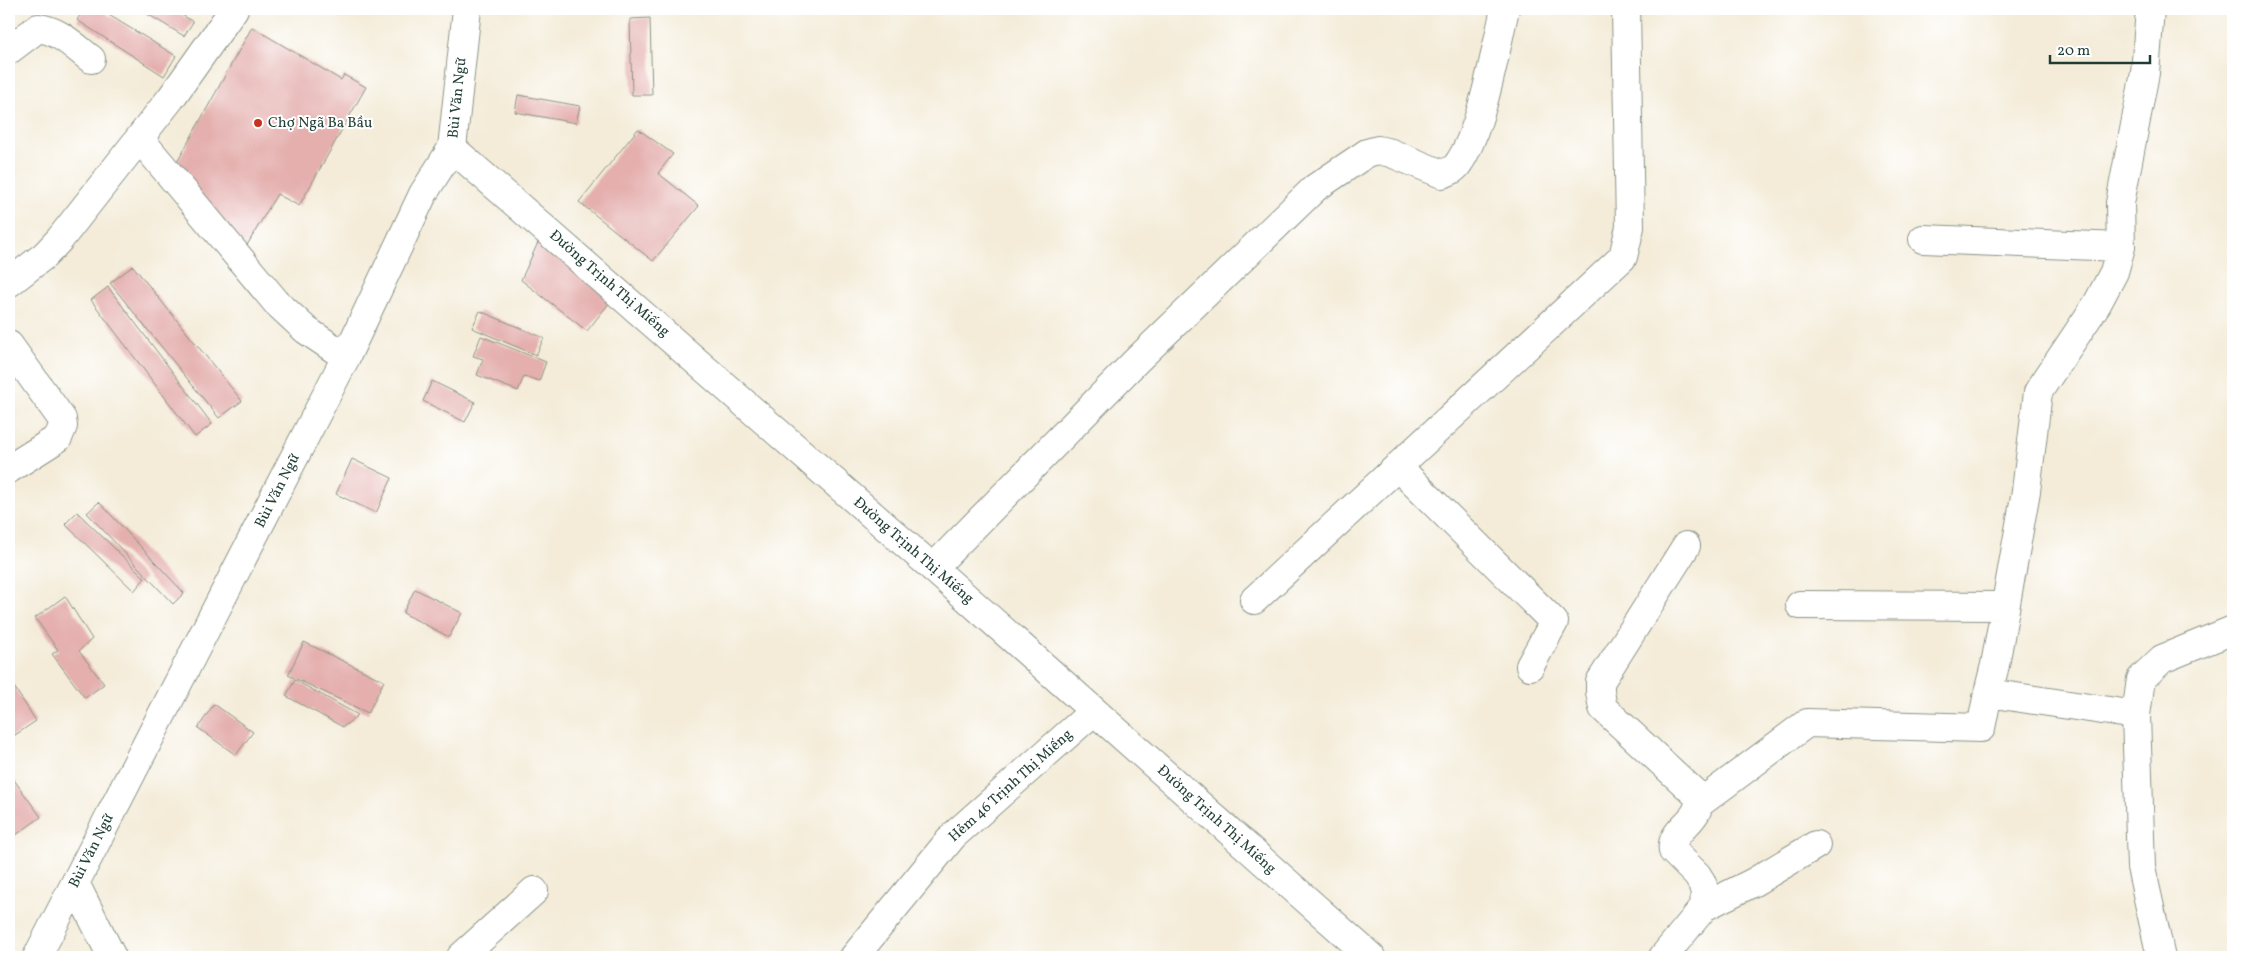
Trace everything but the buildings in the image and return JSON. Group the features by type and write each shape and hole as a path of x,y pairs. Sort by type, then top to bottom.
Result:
{"street":[{"path":"9,282 45,255 60,239 140,139 234,9"},
{"name":"Bùi Văn Ngữ","path":"36,957 346,357 423,194 452,148 467,9"},
{"path":"933,568 1136,361 1316,188 1367,153 1378,150 1391,153 1442,174 1458,165 1477,120 1505,9"},
{"path":"1254,600 1623,257 1630,227 1626,9"},
{"path":"1704,906 1705,893 1698,874 1673,851 1672,847 1676,838 1695,814 1700,803 1807,723 1981,728 2026,491 2038,392 2097,304 2114,272 2121,247 2120,204 2145,74 2150,9"},
{"path":"9,50 38,28 46,28 54,31 91,59"},
{"path":"140,139 276,302 306,330 346,357"},
{"name":"Đường Trịnh Thị Miếng","path":"452,148 933,568 1370,957"},
{"path":"1923,239 2121,247"},
{"path":"9,345 62,419 63,426 58,438 9,470"},
{"path":"1398,467 1554,622 1530,666"},
{"path":"1686,546 1600,682 1600,692 1603,708 1619,720 1698,796 1700,803"},
{"path":"1800,605 2005,606"},
{"path":"2160,957 2141,867 2136,715 2142,679 2162,659 2233,630"},
{"path":"1988,693 2136,715"},
{"name":"Hẻm 46 Trịnh Thị Miếng","path":"854,957 954,836 1094,711"},
{"path":"1663,957 1704,906 1754,882 1816,845"},
{"path":"75,883 112,957"},
{"path":"461,957 534,891"}],"place":[{"name":"Chợ Ngã Ba Bầu","path":"258,123"}]}
